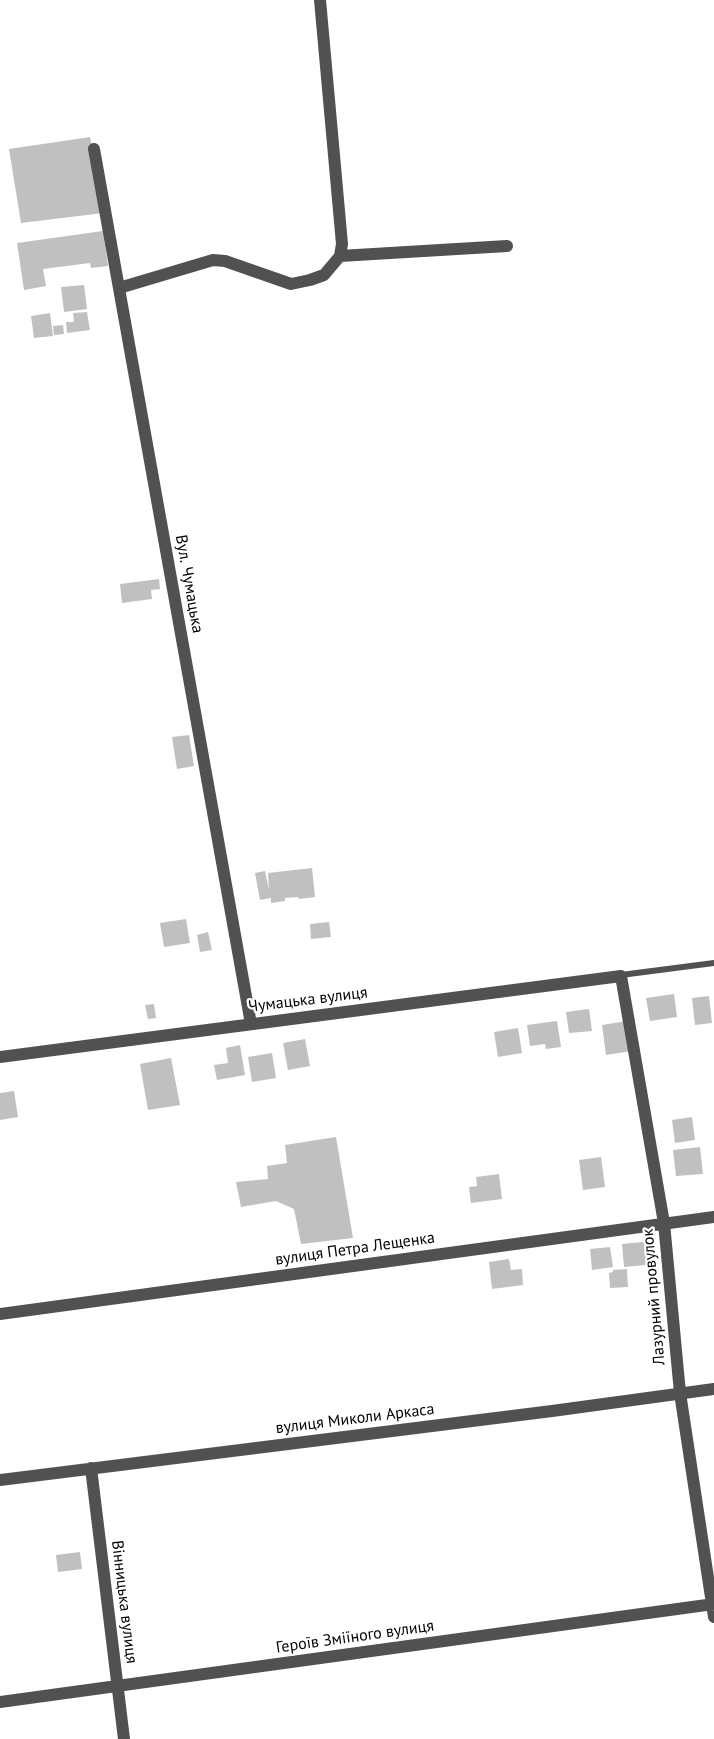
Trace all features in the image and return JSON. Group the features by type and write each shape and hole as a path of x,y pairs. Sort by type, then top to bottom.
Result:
{"street":[{"path":"119,288 213,260 225,261 291,284 324,275 340,256 342,244 321,0"},
{"name":"Вул. Чумацька","path":"94,149 250,1024"},
{"path":"340,256 507,246"},
{"name":"Чумацька вулиця","path":"0,1057 621,976"},
{"name":"Лазурний провулок","path":"621,976 664,1223 680,1394 713,1608"},
{"name":"вулиця Петра Лещенка","path":"0,1314 714,1216"},
{"name":"вулиця Миколи Аркаса","path":"0,1480 714,1389"},
{"name":"Вінницька вулиця","path":"91,1468 124,1739"},
{"name":"Героїв Зміїного вулиця","path":"0,1702 713,1608"}],"lane":[{"path":"621,976 714,963"}],"building":[{"path":"90,137 103,213 21,223 9,149"},
{"path":"103,231 108,266 91,268 90,263 43,269 46,286 24,290 17,243"},
{"path":"84,285 87,309 64,312 61,287"},
{"path":"87,312 90,330 67,333 66,322 74,322 73,313"},
{"path":"50,313 53,336 34,338 31,316"},
{"path":"63,325 64,334 54,335 53,326"},
{"path":"159,579 160,589 151,590 152,599 122,603 120,584"},
{"path":"189,735 194,766 177,769 172,737"},
{"path":"312,868 315,897 285,898 285,901 271,903 271,898 260,900 255,873 265,871 269,890 268,873"},
{"path":"186,919 190,943 164,947 160,923"},
{"path":"329,922 331,937 311,939 310,924"},
{"path":"208,932 212,950 200,952 197,935"},
{"path":"674,994 677,1017 650,1021 646,998"},
{"path":"709,996 712,1023 695,1025 692,998"},
{"path":"154,1004 156,1018 148,1019 145,1005"},
{"path":"589,1009 592,1031 569,1033 566,1012"},
{"path":"557,1021 561,1047 546,1049 545,1044 530,1046 527,1025"},
{"path":"627,1021 632,1051 606,1055 602,1025"},
{"path":"518,1028 522,1053 498,1057 494,1032"},
{"path":"305,1039 310,1066 288,1070 283,1043"},
{"path":"240,1045 245,1075 217,1080 214,1065 228,1063 226,1048"},
{"path":"272,1053 276,1078 252,1082 248,1057"},
{"path":"171,1058 180,1105 148,1110 140,1064"},
{"path":"14,1091 18,1117 0,1120 0,1093"},
{"path":"692,1117 695,1140 675,1143 672,1120"},
{"path":"336,1137 353,1238 301,1244 294,1209 276,1201 241,1207 236,1182 268,1179 267,1166 287,1163 285,1145"},
{"path":"700,1147 703,1174 676,1176 673,1150"},
{"path":"601,1157 605,1187 583,1190 579,1160"},
{"path":"499,1174 502,1199 471,1203 469,1187 477,1186 476,1177"},
{"path":"653,1241 656,1264 624,1267 622,1244"},
{"path":"610,1247 613,1267 592,1270 590,1249"},
{"path":"509,1259 511,1270 522,1269 523,1285 492,1289 489,1262"},
{"path":"627,1269 628,1287 610,1288 609,1273 613,1270"},
{"path":"80,1552 82,1569 58,1572 56,1555"}]}
